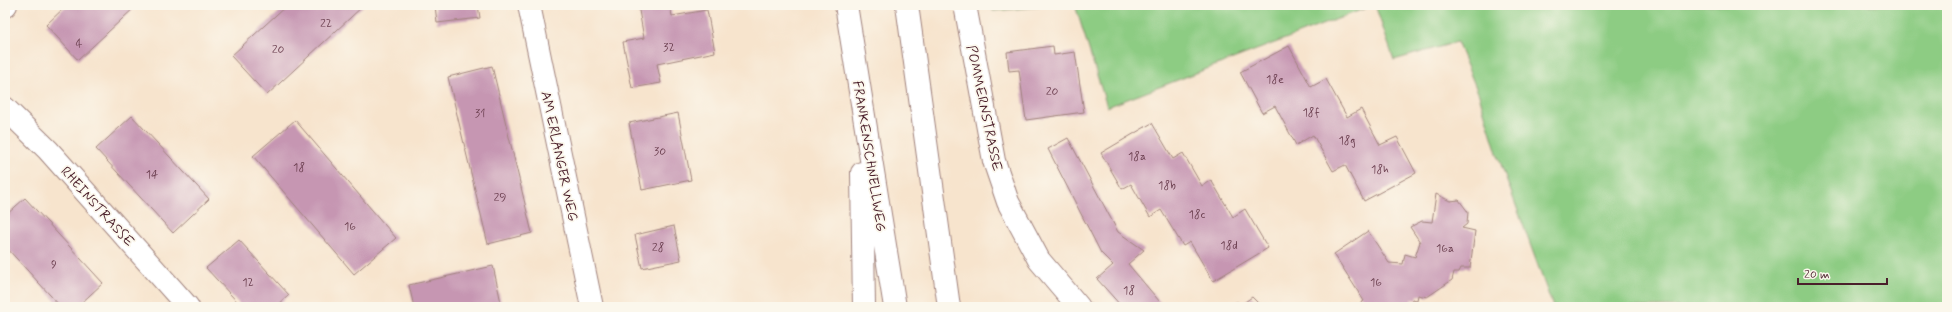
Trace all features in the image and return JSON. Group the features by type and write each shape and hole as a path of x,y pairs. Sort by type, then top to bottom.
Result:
{"main road":[{"name":"AM ERLANGER WEG","path":"529,5 592,307"},
{"name":"FRANKENSCHNELLWEG","path":"846,5 895,307"},
{"path":"907,5 949,307"},
{"name":"POMMERNSTRASSE","path":"965,5 994,161 1008,202 1039,260 1079,307"},
{"path":"861,100 864,307"},
{"name":"RHEINSTRASSE","path":"5,108 48,150 188,307"}],"green space":[{"path":"992,5 1058,5 993,11"},
{"path":"1075,5 1374,5 1107,107"},
{"path":"1375,5 1947,5 1947,307 1553,307 1498,156 1479,95 1457,42 1394,60"}],"building":[{"path":"67,5 136,6 78,60 46,25"},
{"path":"287,5 364,5 267,95 231,56"},
{"path":"435,5 478,5 480,18 437,23"},
{"path":"638,5 670,5 672,16 707,10 715,52 657,64 661,83 632,88 623,42 644,38"},
{"path":"1053,46 1054,55 1075,52 1084,112 1026,120 1019,70 1009,71 1007,52"},
{"path":"1289,46 1311,87 1326,79 1347,117 1361,109 1380,145 1397,137 1416,173 1364,201 1345,165 1333,171 1313,135 1296,145 1275,106 1262,113 1240,72"},
{"path":"492,66 532,233 488,244 448,77"},
{"path":"678,113 691,180 642,190 629,123"},
{"path":"132,116 209,199 173,233 96,149"},
{"path":"295,120 396,238 354,274 253,156"},
{"path":"1152,123 1173,159 1183,153 1202,186 1211,180 1233,217 1245,209 1268,248 1213,281 1190,242 1183,246 1161,210 1150,217 1131,184 1122,189 1101,153"},
{"path":"1068,138 1118,232 1144,250 1128,264 1160,302 1154,307 1122,307 1097,279 1113,265 1101,253 1048,149"},
{"path":"1436,194 1450,201 1459,200 1468,212 1467,224 1462,228 1475,231 1470,268 1461,268 1459,272 1454,272 1452,280 1427,297 1418,295 1417,300 1412,299 1410,307 1355,307 1364,301 1334,254 1368,231 1389,263 1403,264 1405,254 1415,257 1420,242 1410,227 1422,221 1432,222"},
{"path":"25,198 103,283 77,307 61,307 5,246 5,216"},
{"path":"674,226 681,260 642,268 635,235"},
{"path":"239,240 289,295 276,307 242,307 206,268"},
{"path":"493,266 502,307 414,307 409,285"},
{"path":"1252,297 1262,307 1227,307 1232,303 1237,302 1242,304"}]}
